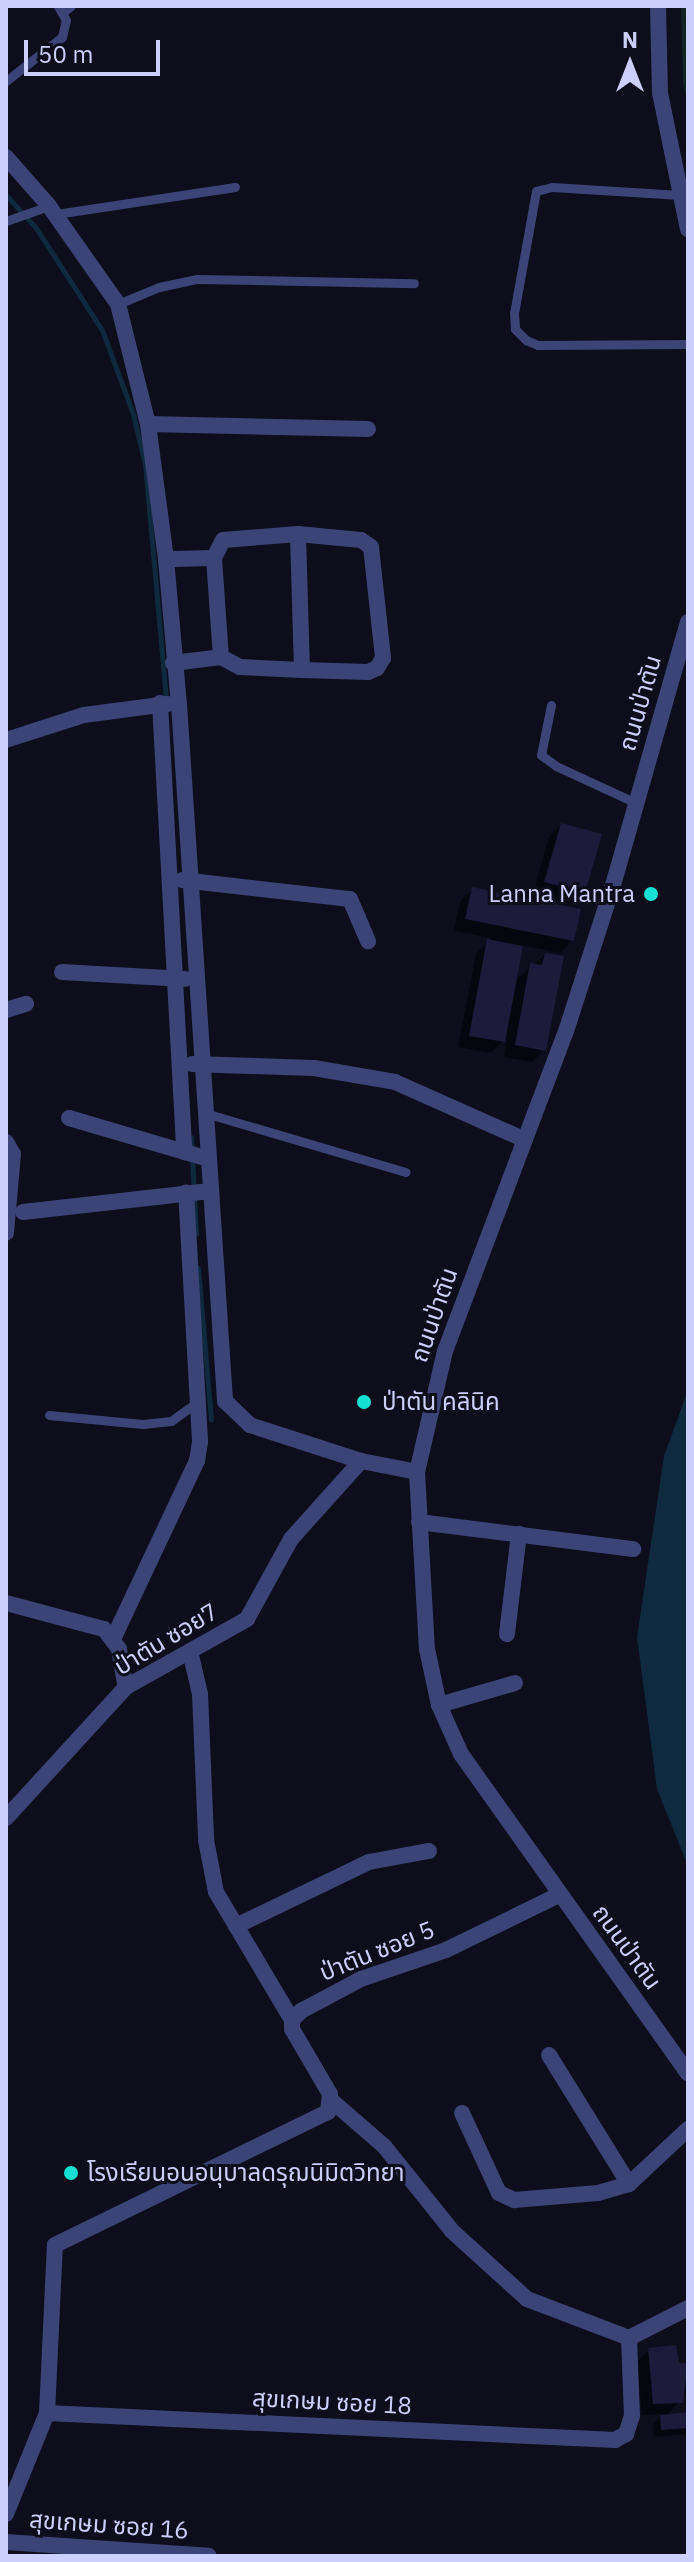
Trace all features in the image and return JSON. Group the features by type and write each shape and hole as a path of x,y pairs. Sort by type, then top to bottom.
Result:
{"street":[{"path":"658,6 660,93 688,229"},
{"path":"6,157 53,210 118,304 148,424 166,559 179,704 194,980 203,1067 225,1401 250,1425 361,1461 417,1472"},
{"path":"148,424 368,429"},
{"path":"173,663 221,657 240,667 368,672 377,668 383,658 371,547 361,540 298,534 223,540 214,558 221,657"},
{"path":"298,534 302,670"},
{"path":"174,559 214,558"},
{"name":"ถนนป่าตัน","path":"688,622 566,1031 445,1351 417,1472 427,1649 439,1705 461,1754 688,2074"},
{"path":"6,740 84,715 160,703 179,704"},
{"path":"160,703 184,1152"},
{"path":"170,880 350,899 368,941"},
{"path":"62,972 194,980"},
{"path":"6,1010 26,1004"},
{"path":"179,1061 203,1067 314,1068 395,1082 525,1140"},
{"path":"69,1118 208,1159"},
{"path":"6,1142 13,1154 6,1233"},
{"path":"23,1212 210,1191"},
{"path":"114,1637 197,1461 186,1192"},
{"path":"190,1272 216,1268"},
{"path":"196,1403 225,1401"},
{"name":"ป่าตัน ซอย7","path":"6,1818 126,1687 247,1619 291,1539 361,1461"},
{"path":"419,1522 633,1549"},
{"path":"507,1634 519,1534"},
{"path":"6,1603 104,1629 114,1637 126,1687"},
{"path":"190,1651 200,1694 206,1840 216,1892 292,2020 292,2029 331,2097 384,2146 452,2231 527,2299 629,2338 688,2308"},
{"path":"439,1705 515,1683"},
{"path":"236,1926 369,1862 429,1851"},
{"name":"ป่าตัน ซอย 5","path":"292,2020 318,2000 361,1979 446,1950 559,1895"},
{"path":"549,2055 629,2184"},
{"path":"6,2514 47,2413 55,2245 323,2117 331,2097"},
{"path":"462,2113 499,2193 514,2200 598,2193 629,2184 688,2129"},
{"name":"สุขเกษม ซอย 18","path":"47,2413 615,2440 626,2434 632,2416 629,2338"},
{"name":"สุขเกษม ซอย 16","path":"6,2542 209,2556"}],"lane":[{"path":"6,81 62,37 66,20 60,10 71,6"},
{"path":"6,221 53,210 235,187"},
{"path":"680,195 552,187 536,191 514,313 515,329 526,340 538,345 688,344"},
{"path":"118,304 159,287 197,279 414,283"},
{"path":"551,705 541,755 556,766 636,803"},
{"path":"205,1113 405,1172"},
{"path":"49,1415 143,1424 171,1421 196,1403"}],"green space":[{"path":"681,6 688,6 688,105 683,82"}],"water":[{"path":"688,1390 688,1866 657,1789 637,1637 664,1456"}],"building":[{"path":"561,823 602,834 585,893 544,882"},
{"path":"472,887 581,909 574,941 465,919"},
{"path":"487,939 523,946 505,1042 469,1036"},
{"path":"545,953 564,956 546,1051 515,1045 530,963 542,965"},
{"path":"676,2345 679,2363 688,2363 683,2403 653,2404 648,2348"},
{"path":"688,2412 688,2428 661,2430 660,2415"}],"waterway":[{"path":"6,195 36,228 102,330 133,414 145,464 166,699"},
{"path":"191,1137 196,1234"},
{"path":"198,1268 211,1419"}],"place":[{"name":"Lanna Mantra","path":"651,894"},
{"name":"ป่าตัน คลินิค","path":"364,1402"},
{"name":"โรงเรียนอนอนุบาลดรุฌนิมิตวิทยา","path":"71,2173"}]}
